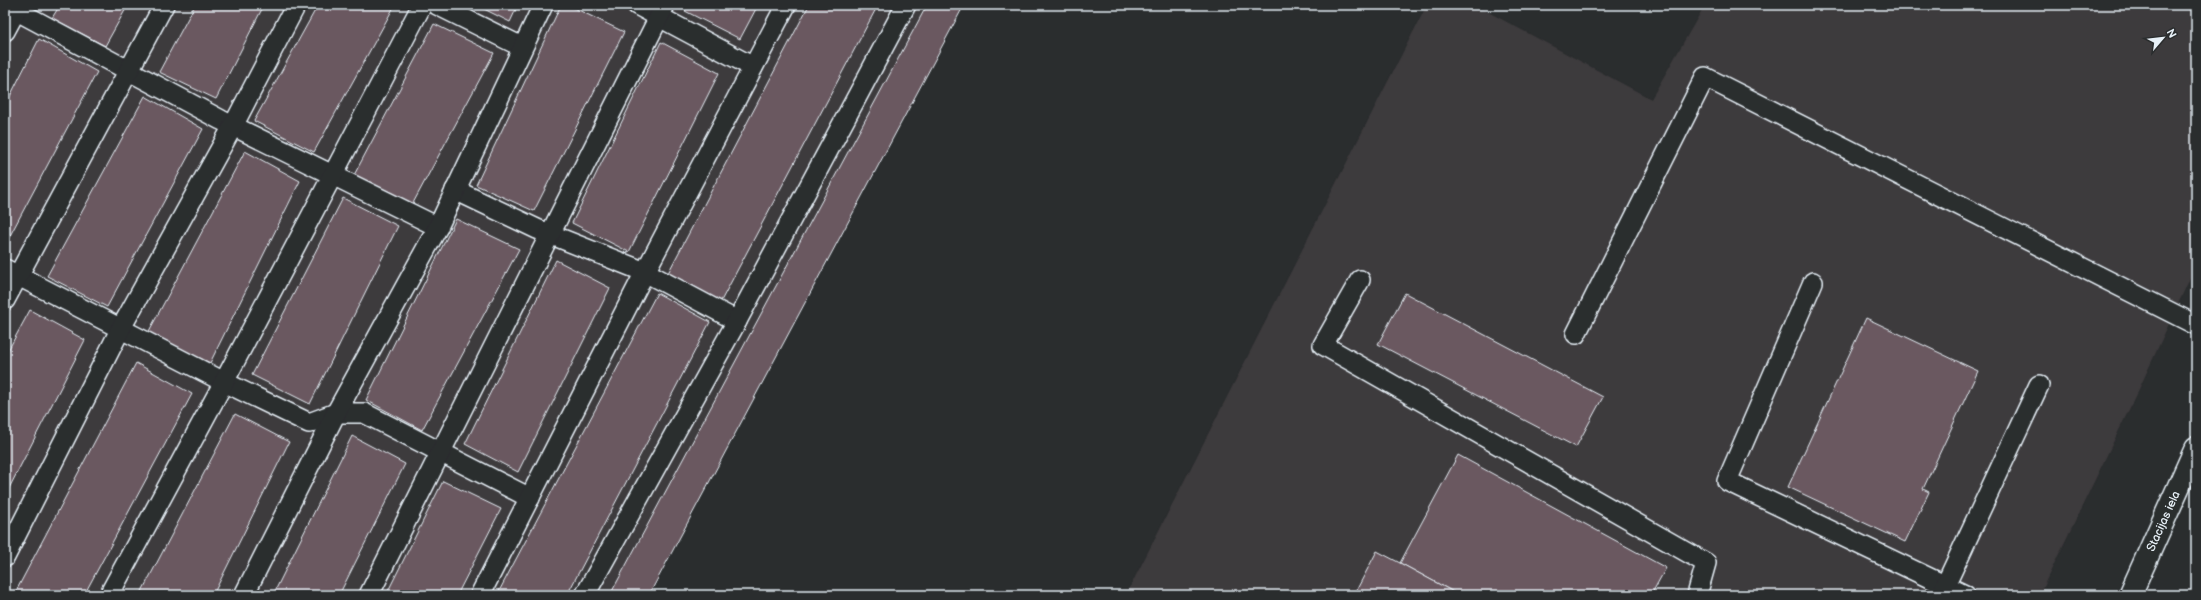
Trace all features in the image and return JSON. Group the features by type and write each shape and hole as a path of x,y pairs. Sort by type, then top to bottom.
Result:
{"street":[{"name":"Stacijas iela","path":"2130,595 2196,448"}],"lane":[{"path":"5,300 12,272 129,71 164,5"},
{"path":"5,557 121,328 233,126 296,5"},
{"path":"109,595 224,382 422,5"},
{"path":"437,5 522,47"},
{"path":"244,595 336,414 438,227 543,5"},
{"path":"637,5 662,11 753,67"},
{"path":"480,595 645,272 786,5"},
{"path":"585,595 737,321 906,5"},
{"path":"5,31 14,7 129,71 233,126 334,174 438,227"},
{"path":"369,595 439,452 662,11"},
{"path":"1576,334 1705,77 2196,325"},
{"path":"455,190 549,233 645,272 737,321"},
{"path":"12,272 224,382 309,422 336,414 364,413 530,498"},
{"path":"1360,280 1323,345 1706,563 1697,595"},
{"path":"1813,282 1727,481 1965,595"},
{"path":"1945,586 2039,386"}],"shaded area":[{"path":"5,5 960,5 634,595 5,595"},
{"path":"1427,5 1475,5 1651,99 1705,5 2196,5 2196,265 2139,389 2039,595 1126,595"}],"building":[{"path":"60,5 128,5 105,46 52,18"},
{"path":"195,5 264,5 216,99 159,72"},
{"path":"318,5 395,5 314,152 254,121"},
{"path":"476,5 518,5 510,22"},
{"path":"561,5 568,5 624,32 534,211 476,185"},
{"path":"688,5 758,5 740,39 685,11"},
{"path":"809,5 878,5 721,301 667,275"},
{"path":"927,5 964,5 649,595 610,595"},
{"path":"434,24 494,53 412,205 353,177"},
{"path":"39,39 97,72 5,245 5,106"},
{"path":"661,42 719,73 629,252 572,223"},
{"path":"145,96 203,129 107,307 47,276"},
{"path":"245,151 300,181 210,363 148,333"},
{"path":"343,198 398,226 310,404 252,375"},
{"path":"456,219 519,249 422,430 366,400"},
{"path":"556,260 610,288 518,472 465,444"},
{"path":"657,293 710,322 567,595 497,595"},
{"path":"1405,293 1603,397 1576,447 1378,344"},
{"path":"30,310 85,340 5,496 5,356"},
{"path":"1866,318 1978,371 1923,489 1929,492 1905,542 1788,487"},
{"path":"136,363 192,394 84,595 14,595"},
{"path":"235,414 289,442 213,595 140,595"},
{"path":"352,436 405,464 339,595 273,595"},
{"path":"1458,455 1666,568 1651,595 1459,595 1400,563"},
{"path":"443,481 501,509 457,595 386,595"},
{"path":"1377,551 1400,563 1459,595 1354,595"}]}
